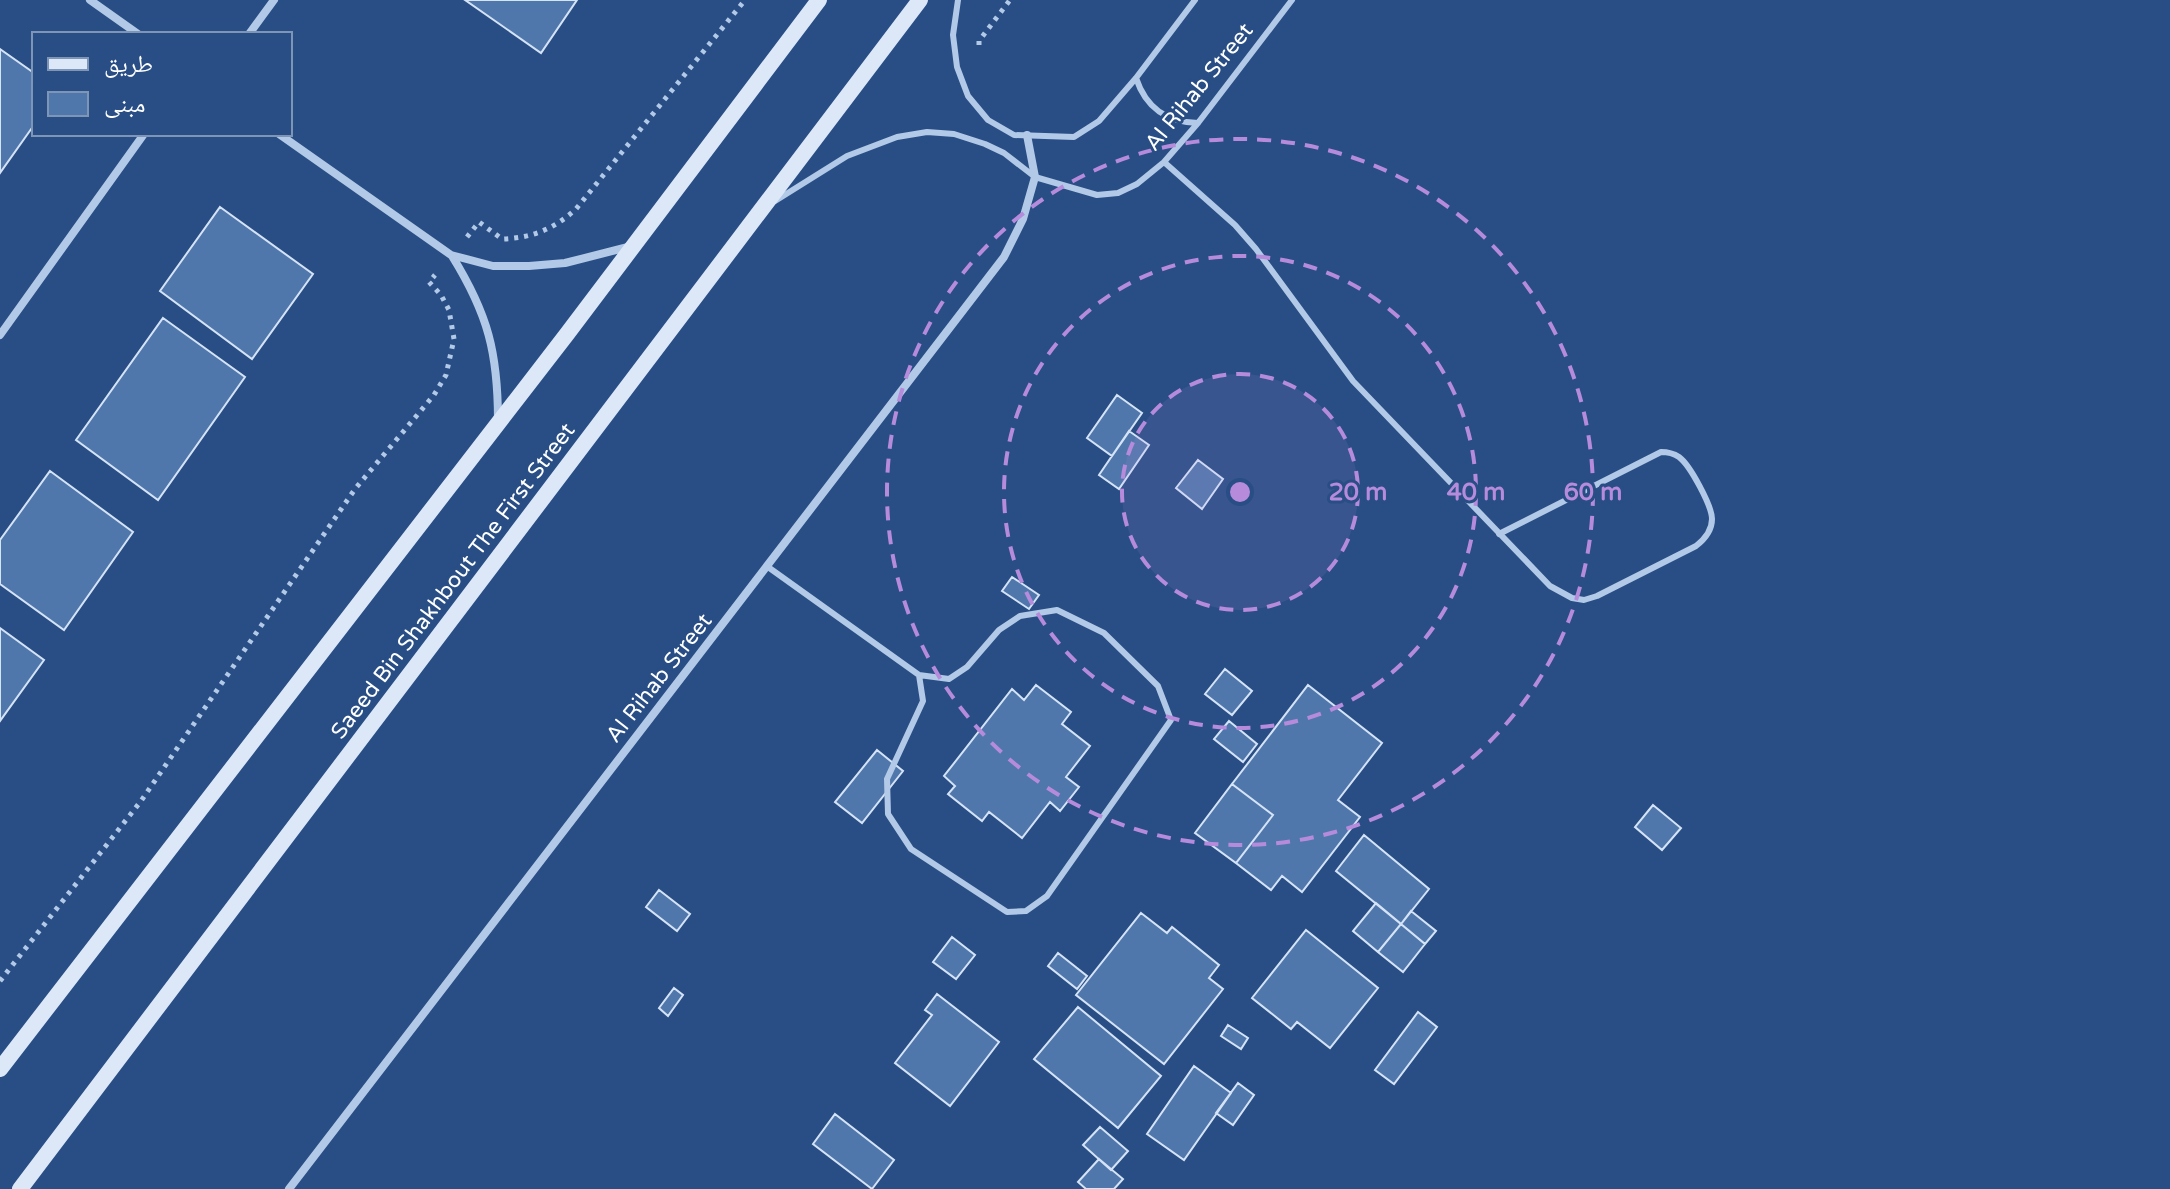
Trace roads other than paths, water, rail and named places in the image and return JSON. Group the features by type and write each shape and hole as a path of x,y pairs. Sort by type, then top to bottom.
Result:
{"main road":[{"path":"0,1069 498,423 819,0"},
{"name":"Saeed Bin Shakhbout The First Street","path":"20,1189 920,0"}],"street":[{"path":"90,0 135,32"},
{"path":"250,32 274,0"},
{"name":"Al Rihab Street","path":"289,1189 1004,257 1023,219 1035,177 1027,135"},
{"path":"0,335 143,136"},
{"path":"282,136 451,255 493,266 529,266 588,258 633,245"},
{"path":"451,255 474,291 487,323 495,356 498,423"}],"lane":[{"path":"958,0 953,35 957,67 968,96 988,120 1014,135 1074,137 1099,121 1195,0"},
{"name":"Al Rihab Street","path":"761,211 847,156 897,137 927,132 954,134 985,144 1004,153 1035,177 1097,195 1118,193 1137,184 1164,162 1198,123 1292,0"},
{"path":"1136,78 1148,103 1158,112 1170,119 1198,123"},
{"path":"1164,162 1235,225 1353,381 1499,534 1560,594 1584,600 1597,596 1696,546 1711,529 1712,518 1710,507 1686,464 1675,454 1661,452 1499,534"},
{"path":"768,567 919,675 949,679 967,667 999,630 1020,616 1057,610 1104,633 1158,686 1171,720 1047,896 1026,911 1007,912 911,849 888,814 887,779 923,701 919,675"}]}
